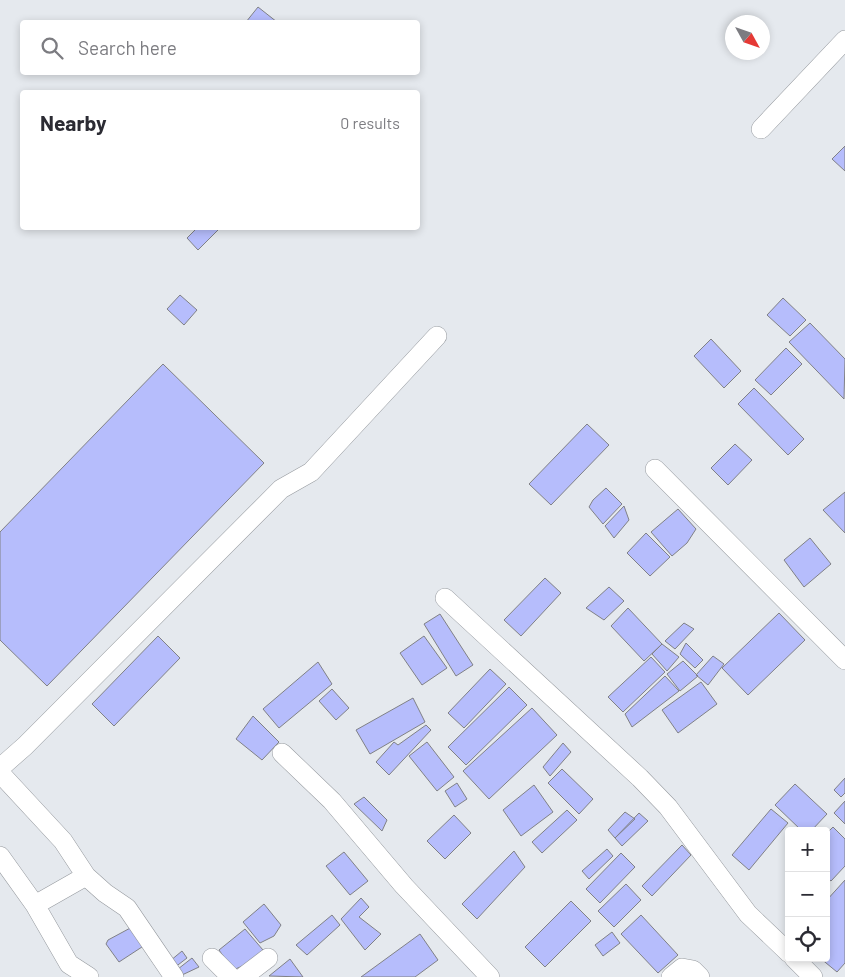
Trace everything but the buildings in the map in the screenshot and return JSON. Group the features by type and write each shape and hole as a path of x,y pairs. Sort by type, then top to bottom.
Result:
{"street":[{"path":"761,129 845,40"},
{"path":"0,768 25,746 281,489 310,472 437,336"},
{"path":"655,469 845,660"},
{"path":"445,598 640,778 668,807 748,914 785,949"},
{"path":"282,753 332,801 404,886 490,977"},
{"path":"0,773 63,841 86,876 105,894 126,908 174,977"},
{"path":"0,856 35,905 70,971 89,977"},
{"path":"35,905 86,876"},
{"path":"212,958 231,977"},
{"path":"243,977 268,958"},
{"path":"798,962 813,977"},
{"path":"671,977 682,968 693,970 700,977"}]}
